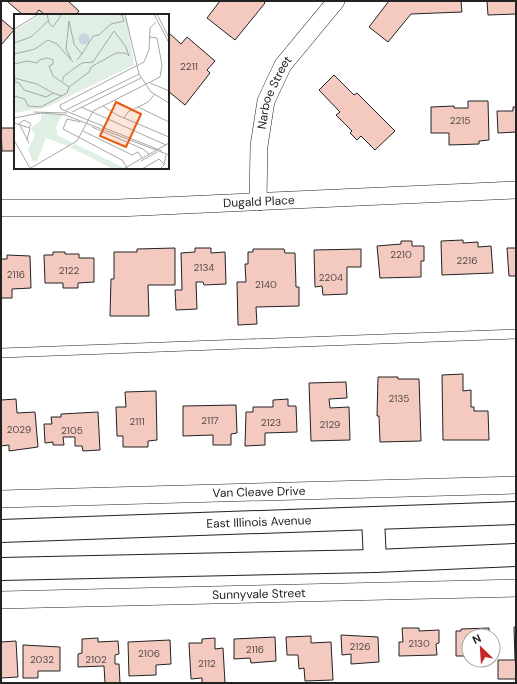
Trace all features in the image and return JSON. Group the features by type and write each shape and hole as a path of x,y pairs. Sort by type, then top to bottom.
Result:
{"main road":[{"name":"East Illinois Avenue","path":"1,531 516,513"},
{"path":"373,518 375,561"},
{"path":"1,569 375,561 516,555"}],"street":[{"name":"Narboe Street","path":"258,202 260,146 266,102 283,65 336,1"},
{"name":"Dugald Place","path":"1,208 118,208 516,190"},
{"name":"Van Cleave Drive","path":"1,499 516,485"},
{"name":"Sunnyvale Street","path":"1,600 516,588"}],"lane":[{"path":"1,353 516,334"}],"building":[{"path":"7,1 68,1 79,11 77,14 44,14 39,10 36,14 22,14"},
{"path":"220,1 263,1 265,3 235,40 207,18"},
{"path":"389,1 461,1 462,12 411,14 388,42 369,27"},
{"path":"487,1 516,1 516,14 488,15"},
{"path":"1,19 14,30 1,45"},
{"path":"169,33 181,44 187,37 215,61 207,70 210,73 185,105 169,92"},
{"path":"334,75 354,95 357,93 395,131 375,150 361,136 357,140 350,133 352,131 336,115 340,112 319,90"},
{"path":"468,101 488,101 489,140 479,141 479,144 449,145 449,133 431,133 431,107 454,106 454,108 468,108"},
{"path":"513,107 516,107 516,132 498,133 497,111 513,111"},
{"path":"1,128 14,128 14,151 2,151"},
{"path":"463,240 463,243 478,242 478,247 491,246 493,273 442,275 441,241"},
{"path":"401,241 412,241 412,246 424,246 424,261 421,261 421,277 380,278 377,246 401,244"},
{"path":"175,248 175,285 148,285 149,316 110,316 111,279 114,279 114,252 137,252 137,249"},
{"path":"195,248 211,248 211,253 225,252 226,284 204,285 203,282 196,282 197,309 176,310 175,290 182,290 181,253 195,252"},
{"path":"507,248 516,248 516,276 509,276"},
{"path":"253,249 284,249 285,253 295,253 296,287 299,287 299,306 256,307 257,324 238,325 237,282 246,282 245,264 248,264 248,252 253,252"},
{"path":"361,249 361,267 347,267 347,294 323,295 322,286 315,287 314,250"},
{"path":"53,252 79,254 79,258 94,258 94,282 78,283 78,288 63,288 63,283 45,283 44,255 53,255"},
{"path":"7,255 30,256 31,288 12,289 12,298 1,298 1,259 7,259"},
{"path":"463,374 463,391 471,390 471,407 474,407 474,411 488,411 489,440 443,440 442,375"},
{"path":"378,377 419,379 421,441 380,442 379,416 377,416"},
{"path":"346,382 347,398 329,399 330,408 349,407 350,440 311,441 309,383"},
{"path":"156,391 157,440 148,441 148,447 123,447 123,436 117,436 116,407 126,407 125,392"},
{"path":"16,399 17,413 35,412 38,447 9,451 9,445 1,446 1,400"},
{"path":"288,399 288,406 296,406 297,432 265,433 265,445 245,446 246,412 253,412 253,407 273,407 273,400"},
{"path":"236,405 237,433 231,434 231,445 213,445 213,435 183,436 183,406"},
{"path":"98,412 100,450 83,451 82,446 75,446 75,437 63,437 64,445 53,445 53,442 45,443 44,424 52,424 51,417 61,417 61,414"},
{"path":"514,627 516,627 516,679 498,679 498,668 501,668 501,660 515,660"},
{"path":"402,628 419,628 419,631 439,630 439,643 436,644 437,655 399,656 399,642 403,642"},
{"path":"456,631 461,631 461,656 456,656"},
{"path":"341,635 378,637 379,662 351,664 351,654 342,655"},
{"path":"311,636 311,643 331,642 333,680 305,681 304,668 299,669 298,655 287,655 286,637"},
{"path":"275,637 276,661 251,663 250,658 234,659 234,639"},
{"path":"98,638 98,642 118,641 119,654 115,655 115,664 119,664 120,683 105,683 104,666 78,667 78,654 82,653 82,639"},
{"path":"215,638 215,649 223,648 225,683 202,683 202,678 191,679 189,643 202,643 202,639"},
{"path":"170,640 171,664 156,665 156,675 129,676 128,642"},
{"path":"16,641 18,677 1,678 1,642"},
{"path":"23,645 60,647 60,671 38,671 38,678 23,678"}]}
